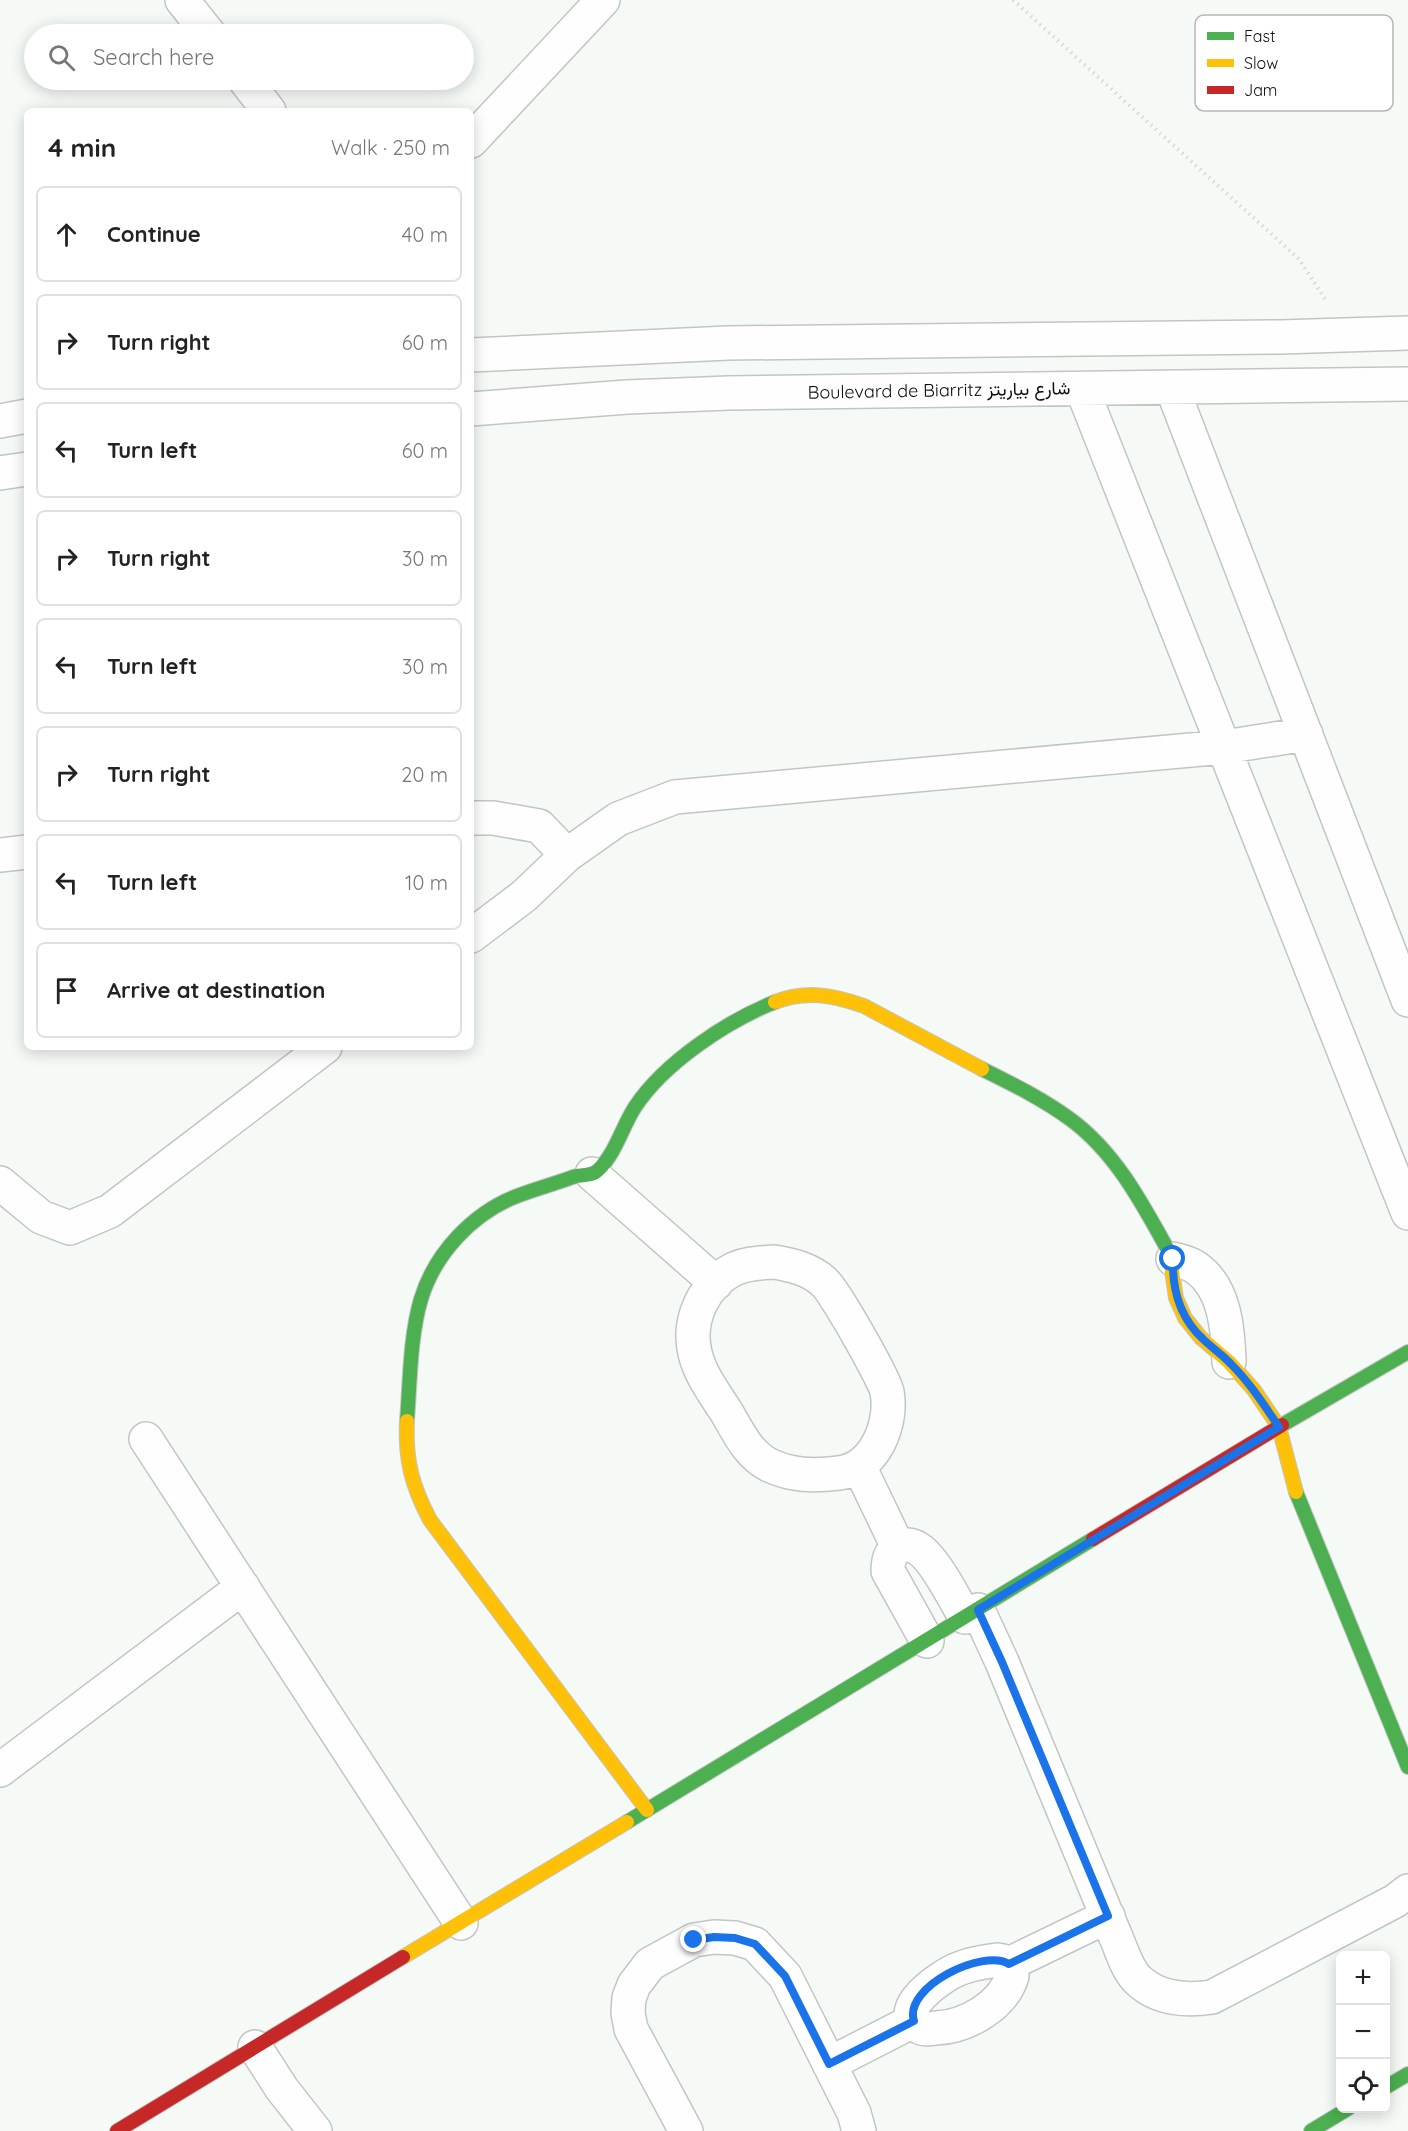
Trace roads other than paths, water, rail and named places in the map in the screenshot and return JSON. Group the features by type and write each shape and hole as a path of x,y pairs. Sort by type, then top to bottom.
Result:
{"street":[{"path":"182,0 201,24"},
{"path":"474,138 603,0"},
{"path":"252,90 267,108"},
{"path":"474,355 728,343 1280,337 1408,333"},
{"name":"Boulevard de Biarritz شارع بياريتز","path":"474,409 627,397 729,393 1408,384"},
{"path":"1172,388 1408,1000"},
{"path":"1082,389 1408,1213"},
{"path":"0,421 24,417"},
{"path":"0,474 24,470"},
{"path":"474,934 524,896 567,855 618,819 675,797 1224,747 1305,734"},
{"path":"474,818 493,818 539,826 567,855"},
{"path":"0,855 24,852"},
{"path":"647,1810 430,1520 415,1490 407,1458 406,1435 418,1312 427,1284 440,1258 476,1219 496,1205 518,1194 575,1176 592,1174 602,1166 626,1120 643,1095 678,1063 706,1042 768,1004 806,994 826,994 864,1006 1018,1087 1071,1119 1095,1140 1130,1183 1173,1259 1194,1265 1203,1274 1220,1300 1225,1317 1229,1362 1254,1390 1279,1427 1295,1488 1408,1767"},
{"path":"0,1183 41,1217 70,1227 110,1211 321,1050"},
{"path":"592,1174 716,1282"},
{"path":"774,1262 795,1266 814,1275 831,1289 886,1389 888,1407 885,1425 876,1448 869,1458 844,1473 807,1476 786,1472 767,1464 750,1451 705,1377 695,1352 693,1336 699,1305 716,1282 736,1269 755,1263 774,1262"},
{"path":"117,2131 1279,1427 1408,1352"},
{"path":"146,1439 461,1923"},
{"path":"859,1466 898,1547"},
{"path":"927,1641 888,1571 891,1553 898,1547 908,1545 917,1547 924,1553 972,1614 1002,1662 1108,1916 1135,1976 1147,1987 1178,1999 1212,1997 1395,1901 1408,1891"},
{"path":"0,1770 243,1587"},
{"path":"1009,1964 1108,1916"},
{"path":"686,2131 637,2043 628,2013 629,1998 634,1985 650,1964 694,1940 714,1937 735,1938 755,1944 785,1976 854,2113 859,2131"},
{"path":"997,1960 1009,1964 1012,1971 1011,1981 998,1999 982,2014 962,2023 940,2028 924,2029 914,2021 911,2014 918,1997 935,1982 956,1970 976,1963 997,1960"},
{"path":"829,2064 914,2021"},
{"path":"255,2047 282,2089 315,2131"},
{"path":"1390,2085 1408,2074"},
{"path":"1311,2131 1342,2113"}]}
